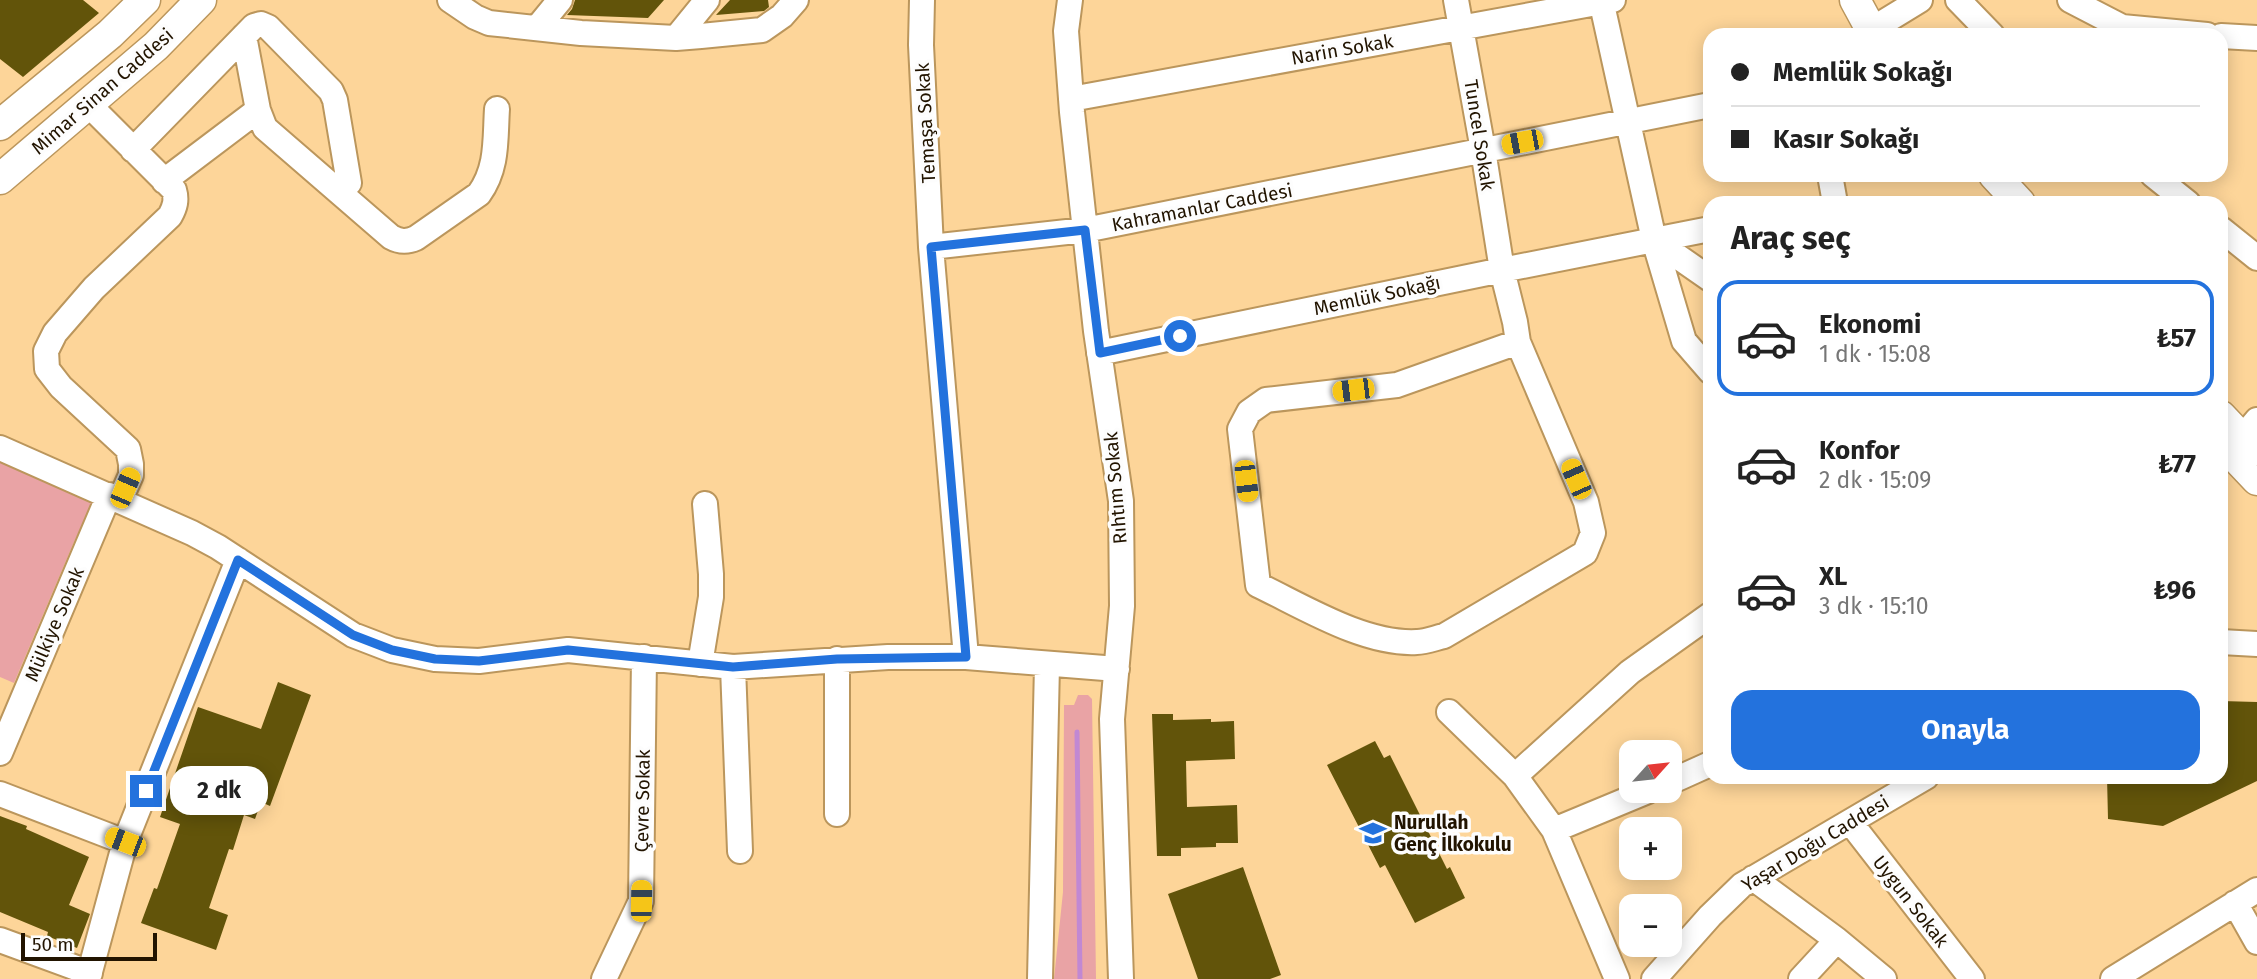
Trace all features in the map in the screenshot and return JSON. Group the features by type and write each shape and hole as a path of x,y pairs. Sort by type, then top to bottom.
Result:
{"main road":[{"name":"Mimar Sinan Caddesi","path":"0,125 110,34 145,0"},
{"name":"Mimar Sinan Caddesi","path":"0,179 156,46 201,0"},
{"path":"1835,0 1861,28"},
{"path":"1855,0 1864,28"},
{"path":"1980,182 1992,196"},
{"path":"2000,182 2014,196"},
{"path":"2228,423 2244,438 2257,480"}],"street":[{"path":"450,0 489,23 581,33 676,38 762,30 782,16 796,0"},
{"path":"537,28 560,0"},
{"path":"676,38 707,0"},
{"name":"Temaşa Sokak","path":"922,0 921,45 931,247"},
{"name":"Rıhtım Sokak","path":"1070,0 1066,31 1085,230 1121,501 1122,606 1112,719 1121,979"},
{"name":"Tuncel Sokak","path":"1456,0 1502,270 1518,342 1586,502 1593,533 1585,553 1444,636 1419,642 1392,641 1364,634 1258,585 1240,429 1249,412 1266,400 1397,385 1518,342"},
{"path":"1874,28 1920,0"},
{"path":"1958,0 1985,28"},
{"path":"2070,0 2122,27 2133,28"},
{"path":"1605,1 1626,121 1654,240 1684,341 1703,363"},
{"name":"Narin Sokak","path":"1072,99 1605,1"},
{"path":"133,150 257,25 268,27 331,91 335,100 349,183"},
{"path":"244,36 258,110 270,133 391,237 404,242 416,238 470,202 486,184 494,162 497,109"},
{"path":"2228,36 2257,38"},
{"path":"89,105 164,181 258,110"},
{"name":"Kahramanlar Caddesi","path":"931,247 1085,230 1703,106"},
{"name":"Mülkiye Sokak","path":"0,753 114,498 131,475 128,449 61,387 47,369 46,351 55,333 94,288 170,216 176,196 174,190 164,181"},
{"path":"2162,182 2179,196"},
{"name":"Memlük Sokağı","path":"1100,353 1703,230"},
{"path":"2228,235 2257,258"},
{"path":"1654,240 1703,274"},
{"path":"931,247 966,657"},
{"path":"0,448 192,533 353,635 392,650 435,659 479,661 568,650 733,667 837,659 966,657 1117,668"},
{"path":"699,664 711,597 705,504"},
{"path":"0,940 89,976 125,842 238,560"},
{"path":"1515,776 1630,672 1703,620"},
{"path":"2228,642 2257,644"},
{"name":"Çevre Sokak","path":"604,979 641,901 644,657"},
{"path":"837,659 837,814"},
{"path":"1040,979 1047,664"},
{"path":"733,667 740,851"},
{"path":"1449,712 1515,776 1554,830 1617,979"},
{"path":"1682,777 1703,767"},
{"name":"Yaşar Doğu Caddesi","path":"1654,979 1728,897 1753,878 1914,784"},
{"path":"0,794 125,842"},
{"path":"1554,830 1619,803"},
{"name":"Uygun Sokak","path":"1850,822 1972,979"},
{"path":"1753,878 1837,940 1884,979"},
{"path":"2113,979 2257,890"},
{"path":"2235,903 2257,942"},
{"path":"1801,979 1837,940"}],"shaded area":[{"path":"0,449 99,491 74,542 14,683 0,677"},
{"path":"1078,695 1088,695 1092,699 1096,979 1054,979 1063,892 1064,705 1074,705"}],"building":[{"path":"0,0 83,0 99,13 23,77 0,59"},
{"path":"575,0 664,0 648,18 567,15"},
{"path":"730,0 768,0 769,7 764,11 716,15"},
{"path":"278,682 311,695 270,806 261,802 255,819 244,815 233,850 229,849 209,908 228,915 216,950 141,923 154,888 157,889 180,824 160,817 198,707 261,729"},
{"path":"2228,701 2257,702 2257,781 2163,826 2108,819 2107,784 2228,784"},
{"path":"1152,714 1173,714 1173,720 1234,721 1235,759 1186,761 1187,807 1237,805 1238,843 1181,848 1181,856 1157,856"},
{"path":"1375,741 1384,758 1390,755 1447,869 1450,867 1465,898 1415,923 1385,865 1380,868 1327,765"},
{"path":"0,816 27,826 26,829 89,857 69,905 90,914 77,948 47,936 48,932 0,912"},
{"path":"1243,867 1281,975 1270,979 1198,979 1168,894"}],"waterway":[{"path":"1077,732 1080,979"}],"place":[{"name":"Nurullah Genç İlkokulu","path":"1373,833"}],"route":[{"path":"146,791 238,560 353,635 392,650 435,659 509,659 568,650 733,667 837,659 966,657 931,247 1085,230 1100,353 1180,336"}]}
